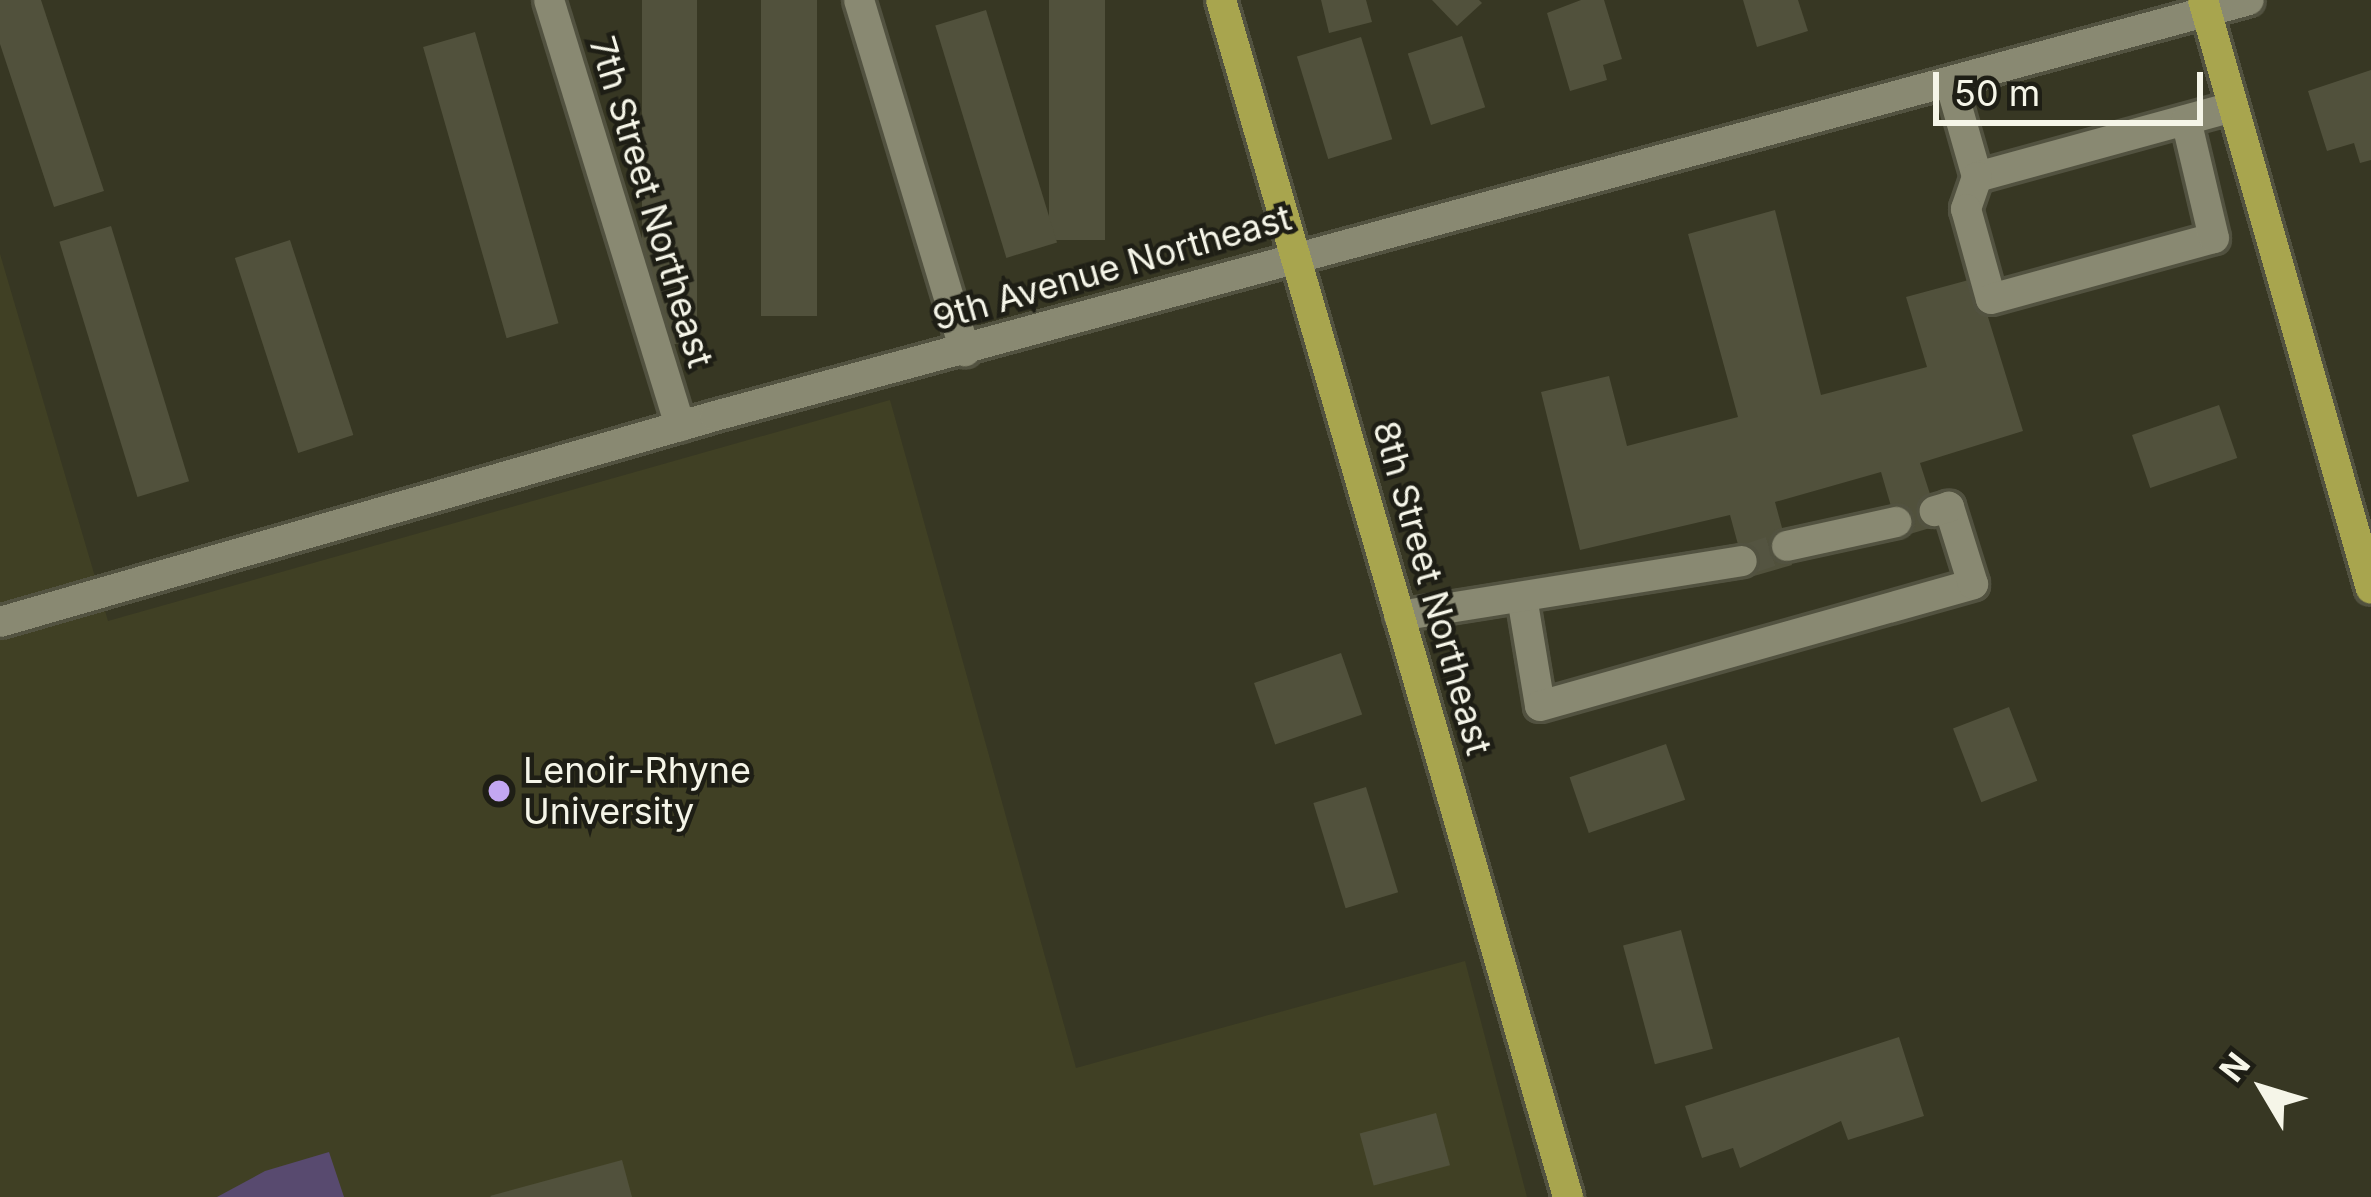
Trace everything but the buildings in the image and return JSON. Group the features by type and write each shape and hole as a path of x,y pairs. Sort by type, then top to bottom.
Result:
{"main road":[{"name":"8th Street Northeast","path":"1221,0 1568,1197"},
{"path":"2205,6 2357,497 2371,589"}],"street":[{"name":"7th Street Northeast","path":"549,0 680,426"},
{"path":"859,0 965,351"},
{"name":"9th Avenue Northeast","path":"0,622 1294,256 1950,82 2205,6 2249,0"},
{"path":"1950,82 1977,176 1966,209 1991,299 2214,238 2186,120"},
{"path":"1977,176 2234,107"},
{"path":"1522,597 1540,706 1973,584 1949,507 1935,511"},
{"path":"1787,546 1896,522"},
{"path":"1400,616 1742,561"}],"shaded area":[{"name":"Lenoir-Rhyne University","path":"0,254 108,621 890,400 1076,1068 1465,961 1527,1197 0,1197"},
{"path":"329,1152 344,1197 217,1197 265,1171"}],"tunnel":[{"path":"1742,561 1787,546"}],"place":[{"name":"Lenoir-Rhyne University","path":"499,791"}]}
